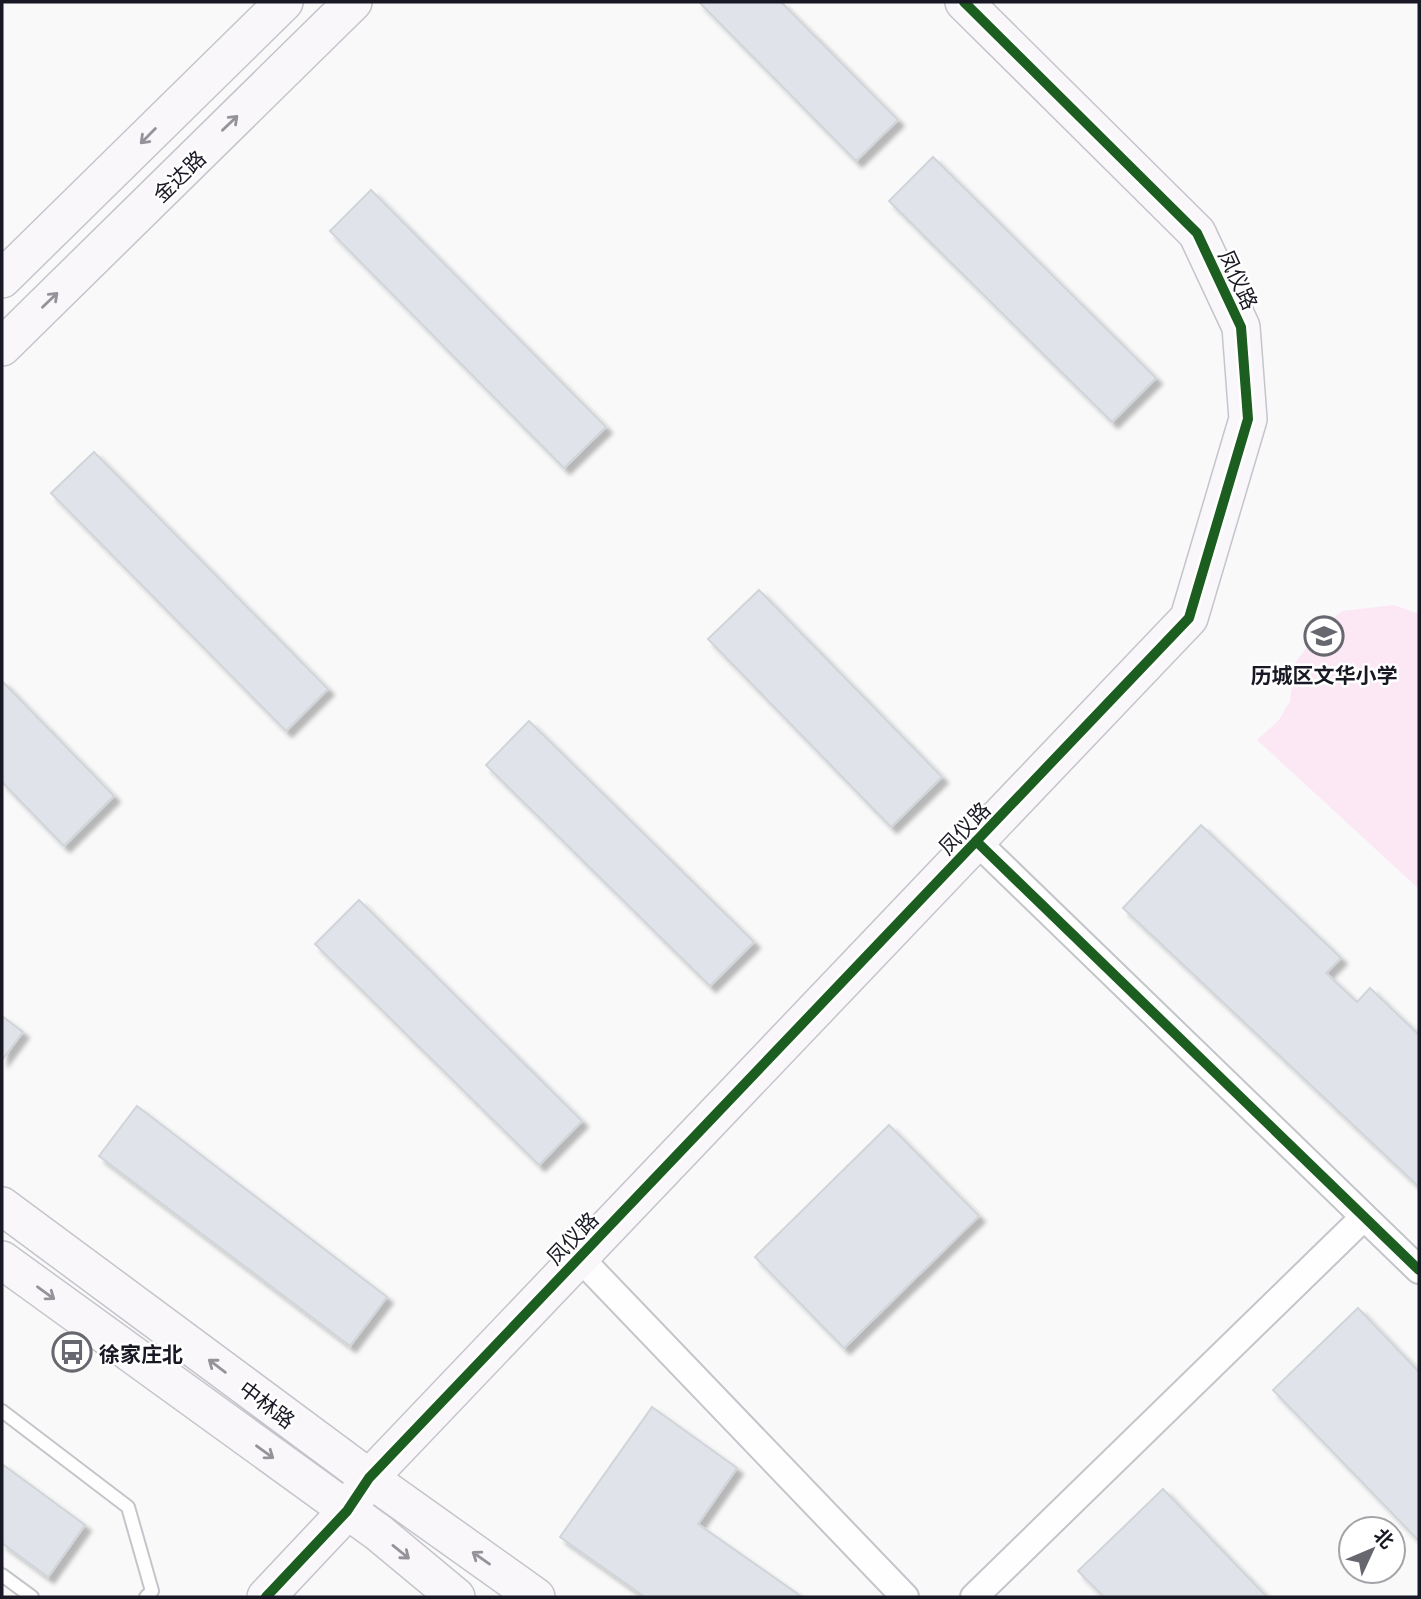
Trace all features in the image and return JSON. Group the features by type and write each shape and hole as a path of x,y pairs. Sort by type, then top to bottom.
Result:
{"street":[{"path":"2,279 284,2"},
{"name":"金达路","path":"2,347 354,2"},
{"name":"凤仪路","path":"266,1597 347,1511 369,1478 1189,618 1248,419 1241,327 1197,233 964,2"},
{"path":"976,841 1419,1270"},
{"name":"中林路","path":"2,1206 369,1478 536,1597"},
{"path":"974,1597 1364,1217"},
{"path":"579,1257 905,1597"},
{"name":"中林路","path":"2,1260 347,1511 456,1597"}],"lane":[{"path":"2,1411 128,1507 152,1591 146,1597"},
{"path":"2,1575 32,1597"}],"shaded area":[{"path":"1394,605 1419,614 1419,889 1257,740 1279,720 1290,701 1295,663 1321,628 1342,611"}],"building":[{"path":"699,2 781,2 898,120 856,161"},
{"path":"933,157 1156,378 1112,422 889,201"},
{"path":"371,190 606,427 564,468 330,231"},
{"path":"94,452 328,689 286,731 51,493"},
{"path":"759,590 942,777 891,827 708,639"},
{"path":"2,681 114,796 64,846 2,782"},
{"path":"529,721 754,942 710,986 486,765"},
{"path":"1201,825 1341,958 1326,973 1357,1002 1370,988 1419,1035 1419,1187 1123,908"},
{"path":"359,900 582,1121 539,1165 315,944"},
{"path":"2,1016 23,1032 2,1060"},
{"path":"137,1106 387,1297 350,1346 99,1156"},
{"path":"889,1125 979,1216 844,1348 755,1257"},
{"path":"1358,1308 1419,1372 1419,1541 1407,1529 1407,1515 1394,1515 1273,1390"},
{"path":"652,1407 737,1468 698,1524 802,1597 645,1597 560,1537"},
{"path":"2,1464 85,1525 48,1577 2,1543"},
{"path":"1163,1489 1267,1597 1104,1597 1078,1571"}],"cycle path":[{"path":"266,1597 347,1511 369,1478 1189,618 1248,419 1241,327 1197,233 964,2"},
{"path":"976,841 1419,1270"}],"place":[{"name":"历城区文华小学","path":"1324,636"},
{"name":"徐家庄北","path":"72,1352"}]}
